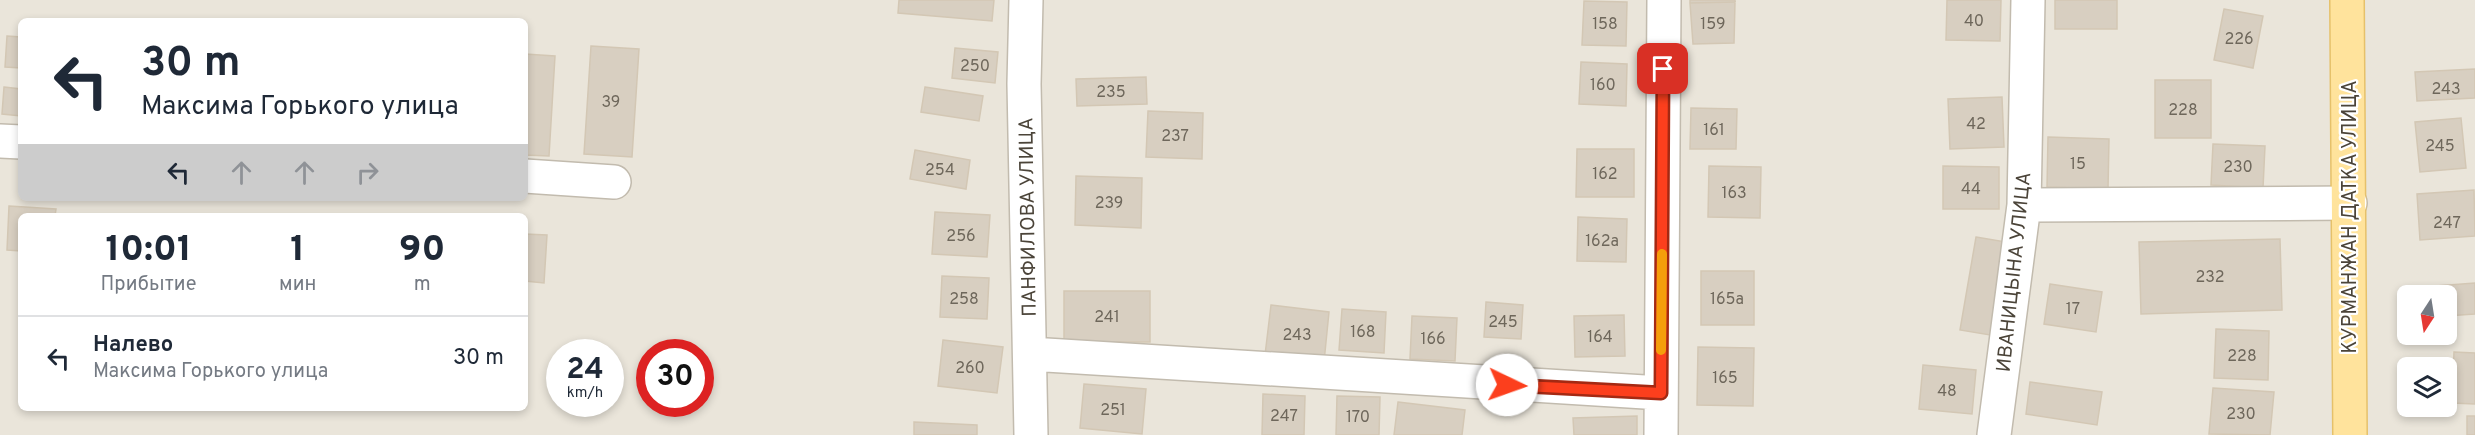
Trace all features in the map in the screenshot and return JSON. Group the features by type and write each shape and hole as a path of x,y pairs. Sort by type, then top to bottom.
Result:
{"main road":[{"name":"КУРМАНЖАН ДАТКА УЛИЦА","path":"2347,0 2350,435"}],"street":[{"name":"ПАНФИЛОВА УЛИЦА","path":"1026,0 1024,84 1031,435"},
{"path":"1660,435 1664,0"},
{"name":"ИВАНИЦЫНА УЛИЦА","path":"1994,435 2024,206 2028,0"},
{"path":"0,141 18,142"},
{"path":"528,176 614,182"},
{"path":"2024,206 2350,203"},
{"path":"1030,354 1661,393"}],"shaded area":[{"path":"0,0 2475,0 2475,435 0,435"}],"building":[{"path":"899,0 994,0 992,21 898,13"},
{"path":"1690,0 1735,0 1735,2 1690,3"},
{"path":"1947,0 2001,0 2000,41 1946,40"},
{"path":"2055,0 2117,0 2117,29 2055,29"},
{"path":"1584,1 1627,2 1626,46 1582,45"},
{"path":"1735,2 1734,43 1693,44 1690,3"},
{"path":"2224,9 2263,16 2253,68 2214,60"},
{"path":"7,36 18,37 18,68 5,67"},
{"path":"591,46 639,49 632,157 584,154"},
{"path":"955,48 998,52 995,83 952,78"},
{"path":"528,54 555,56 549,156 528,155"},
{"path":"1581,62 1627,64 1626,106 1579,104"},
{"path":"2475,69 2475,98 2417,101 2415,72"},
{"path":"1146,77 1147,104 1077,106 1076,79"},
{"path":"2155,80 2211,80 2211,138 2155,138"},
{"path":"4,87 18,89 18,116 2,114"},
{"path":"925,87 983,96 979,121 921,112"},
{"path":"2002,97 2004,147 1950,149 1948,99"},
{"path":"1691,108 1737,109 1736,149 1690,149"},
{"path":"1148,111 1203,113 1202,159 1146,157"},
{"path":"2461,118 2466,168 2420,172 2415,122"},
{"path":"2048,137 2109,139 2108,189 2047,187"},
{"path":"2213,144 2265,146 2263,188 2211,185"},
{"path":"1577,149 1634,149 1634,197 1576,197"},
{"path":"915,150 970,160 966,189 910,179"},
{"path":"1709,166 1761,167 1760,218 1708,217"},
{"path":"1943,166 1999,167 1999,209 1943,209"},
{"path":"1076,176 1142,178 1141,228 1075,225"},
{"path":"2474,190 2475,236 2420,240 2417,194"},
{"path":"9,206 56,209 55,213 18,213 18,251 7,250"},
{"path":"935,212 990,215 987,257 932,254"},
{"path":"1578,217 1627,219 1626,262 1577,261"},
{"path":"528,234 547,235 544,283 528,281"},
{"path":"1976,237 2012,243 1996,336 1960,330"},
{"path":"2280,239 2282,310 2141,314 2139,242"},
{"path":"1701,271 1754,271 1754,325 1701,325"},
{"path":"942,276 989,278 987,319 940,317"},
{"path":"2475,283 2475,314 2457,315 2457,285 2449,285"},
{"path":"2050,284 2102,292 2096,332 2044,324"},
{"path":"1064,291 1150,291 1150,342 1064,342"},
{"path":"1486,302 1523,305 1521,339 1484,337"},
{"path":"1271,305 1329,312 1324,362 1265,355"},
{"path":"1342,309 1386,312 1384,353 1339,350"},
{"path":"1624,315 1625,356 1575,357 1574,316"},
{"path":"1412,316 1457,318 1455,361 1410,359"},
{"path":"2216,329 2269,331 2268,380 2214,378"},
{"path":"943,340 1003,347 997,393 938,386"},
{"path":"1698,347 1754,348 1753,406 1697,405"},
{"path":"2454,352 2475,353 2475,404 2457,403 2457,357 2454,357"},
{"path":"1923,365 1976,370 1972,414 1919,409"},
{"path":"2030,382 2102,392 2097,425 2026,414"},
{"path":"1084,384 1146,389 1142,434 1080,428"},
{"path":"2213,388 2274,392 2270,435 2209,434"},
{"path":"1263,394 1305,396 1304,435 1262,435"},
{"path":"1337,396 1380,397 1379,435 1336,435"},
{"path":"1398,402 1465,410 1462,435 1394,435"},
{"path":"1637,416 1637,435 1574,435 1573,418"},
{"path":"2467,416 2475,416 2475,435 2467,435"},
{"path":"914,422 977,425 977,435 914,435"}],"slow traffic":[{"path":"1661,350 1662,254"}],"route":[{"path":"1507,385 1661,393 1663,69"}]}
